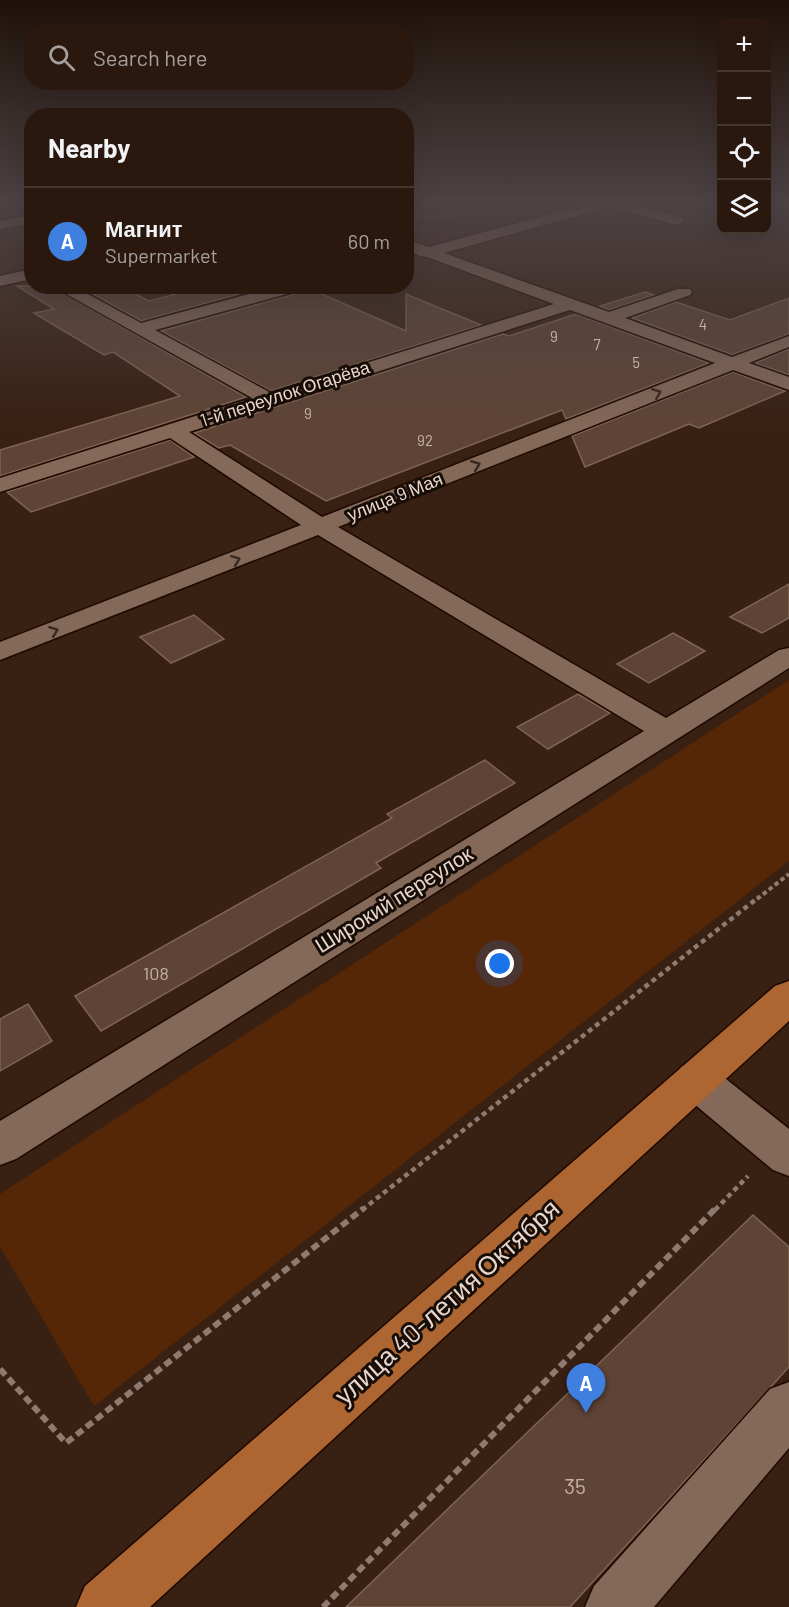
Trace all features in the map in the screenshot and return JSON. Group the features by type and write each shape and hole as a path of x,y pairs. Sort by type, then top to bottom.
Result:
{"main road":[{"name":"улица 40-летия Октября","path":"106,1607 789,997"}],"street":[{"path":"0,281 18,277"},
{"path":"496,277 789,384"},
{"path":"610,318 684,292"},
{"path":"75,294 267,399"},
{"path":"139,329 269,294"},
{"name":"1-й переулок Огарёва","path":"0,485 570,304"},
{"name":"улица 9 Мая","path":"0,652 789,341"},
{"path":"172,430 321,527 666,731"},
{"name":"Широкий переулок","path":"0,1145 789,656"},
{"path":"696,1080 783,1151"},
{"path":"615,1607 789,1408"}],"path":[{"path":"0,1369 66,1443 789,874"},
{"path":"323,1607 783,1151"}],"shaded area":[{"path":"789,680 789,861 94,1406 0,1247 0,1194"}],"building":[{"path":"645,292 654,295 609,310 600,306"},
{"path":"30,294 64,294 246,397 0,476 0,450 180,396 113,352 104,355 34,313 54,309"},
{"path":"93,294 135,294 149,301 176,294 239,294 141,321"},
{"path":"295,294 322,294 406,331 406,294 481,325 271,391 161,331"},
{"path":"789,298 789,334 732,355 632,318 676,302 730,320"},
{"path":"576,314 709,363 566,419 562,410 326,501 230,445 219,448 194,433 503,334 509,336"},
{"path":"789,349 789,375 755,363"},
{"path":"733,372 785,391 699,428 689,424 585,467 572,436"},
{"path":"170,440 194,457 31,512 7,492"},
{"path":"789,584 789,618 762,633 730,617"},
{"path":"194,615 224,639 171,663 140,637"},
{"path":"673,633 705,651 649,683 617,664"},
{"path":"578,694 610,713 548,749 517,727"},
{"path":"485,760 515,783 376,863 381,868 101,1031 75,996 392,818 387,814"},
{"path":"28,1004 52,1041 0,1071 0,1019"},
{"path":"753,1215 789,1247 789,1367 570,1607 346,1607"}],"place":[{"name":"Магнит","path":"586,1413"}]}
